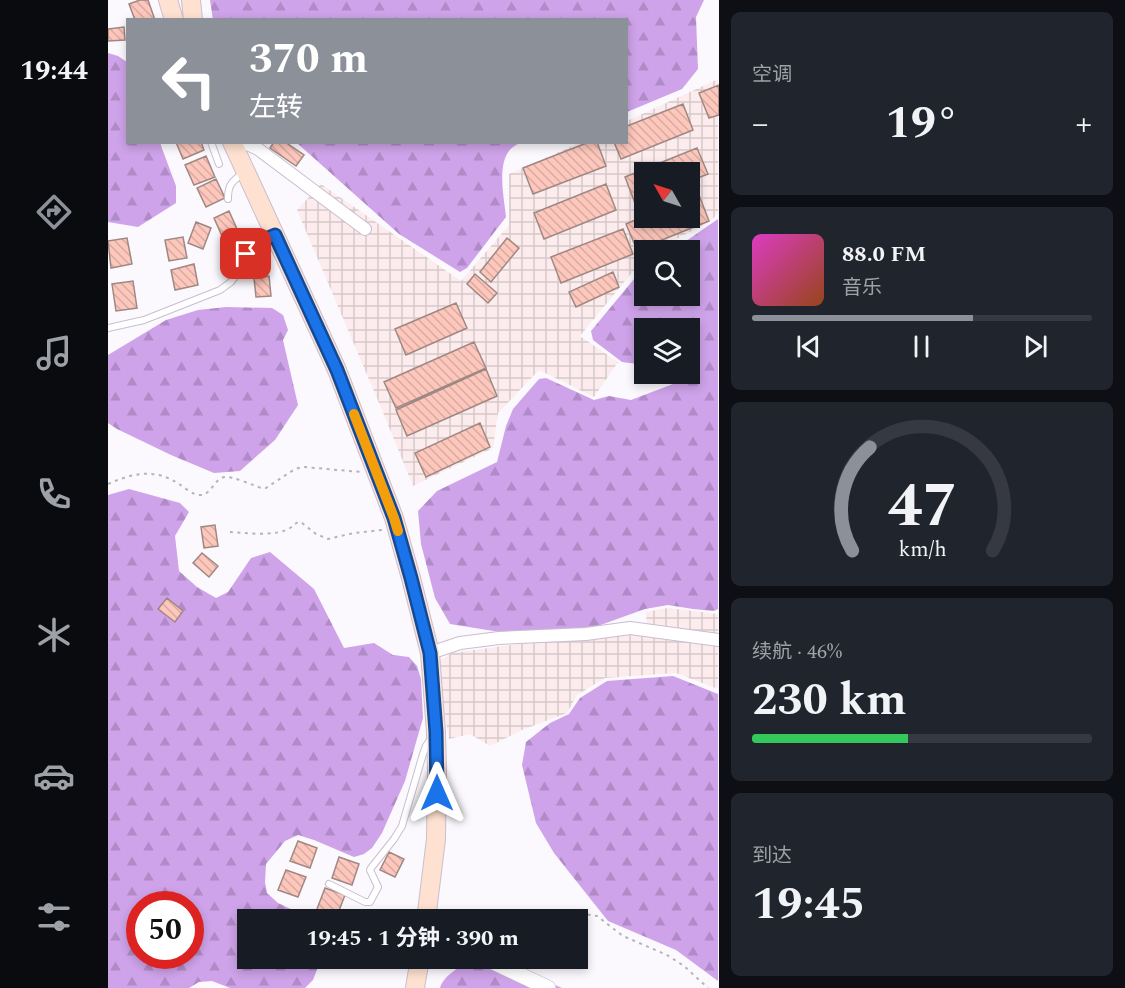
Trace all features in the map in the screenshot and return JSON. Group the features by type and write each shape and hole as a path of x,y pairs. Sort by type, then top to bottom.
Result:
{"main road":[{"path":"168,0 173,18"},
{"path":"191,0 193,18"},
{"path":"233,144 337,370 377,473 397,528 430,653 437,770 436,839 427,909"},
{"path":"415,988 418,969"}],"street":[{"path":"247,144 258,149 365,229"},
{"path":"430,653 460,643 499,638 586,634 630,628 718,640"},
{"path":"508,969 548,988"}],"lane":[{"path":"212,144 219,164"},
{"path":"228,199 230,184 245,170"},
{"path":"108,328 144,320 220,290 237,274 251,248 275,235"},
{"path":"329,884 365,902 372,900 378,887 370,868 402,826 426,746 436,732"}],"path":[{"path":"108,484 124,477 156,474 170,478 195,494 204,495 216,481 229,476 266,488 295,469 303,467 377,473"},
{"path":"230,532 259,534 280,532 298,522 328,539 397,528"},
{"path":"588,914 597,916 623,936 667,955 684,966 708,988"}],"shaded area":[{"path":"718,79 718,213 712,220 700,226 700,162 634,162 634,228 697,228 675,240 634,240 634,271 580,336 618,362 594,397 539,370 498,413 493,448 413,486 297,210 321,184 461,281 509,225 509,174 577,144 628,144 628,121"},
{"path":"668,608 718,614 718,689 676,673 605,678 577,695 567,713 522,730 490,746 470,734 449,739 436,664 451,653 647,627 646,612"}],"green space":[{"path":"210,0 704,0 696,17 698,69 682,89 628,112 628,18 213,18"},
{"path":"108,53 126,61 126,144 160,144 176,186 176,203 138,227 108,222"},
{"path":"298,144 519,144 512,148 503,164 502,186 506,217 467,268 460,272 399,234"},
{"path":"718,219 718,609 714,611 668,605 645,609 595,627 506,633 450,624 435,598 421,544 418,511 437,491 497,462 513,409 539,379 546,378 594,400 609,396 631,400 673,384 700,384 700,318 634,318 634,364 622,362 593,340 591,331 634,279 634,306 700,306 700,240 688,240"},
{"path":"226,307 272,308 283,315 288,330 283,340 298,405 275,440 240,471 214,473 171,455 108,423 108,355 166,320 198,310"},
{"path":"129,489 180,503 189,512 175,536 179,571 197,587 216,598 228,592 251,558 270,552 314,589 344,648 374,643 393,655 409,657 417,666 421,679 423,718 405,781 382,833 372,848 354,857 298,835 285,841 266,864 267,893 278,903 291,909 237,909 237,969 317,969 313,980 305,988 230,988 212,981 199,982 189,988 108,988 108,495"},
{"path":"673,676 718,694 718,981 676,950 608,921 554,853 536,823 522,765 526,742 550,723 569,714 580,698 607,681"},
{"path":"456,969 517,969 562,988 440,988"}],"building":[{"path":"148,0 154,18 134,18 129,4"},
{"path":"124,27 125,40 108,41 108,29"},
{"path":"719,85 719,115 709,118 699,93"},
{"path":"683,104 693,130 621,159 615,144 628,144 628,126"},
{"path":"177,144 202,144 204,150 183,159"},
{"path":"273,144 288,144 304,155 296,166 270,148"},
{"path":"584,144 598,144 606,166 533,194 523,168"},
{"path":"697,148 708,174 700,177 700,162 662,162"},
{"path":"206,156 215,177 194,185 185,165"},
{"path":"634,173 634,200 625,177"},
{"path":"216,179 225,198 206,207 197,188"},
{"path":"606,184 616,210 544,239 534,213"},
{"path":"700,198 709,221 700,225"},
{"path":"229,211 237,229 222,236 214,218"},
{"path":"634,221 634,228 692,228 662,240 634,240 634,243 626,224"},
{"path":"196,222 211,228 203,249 188,243"},
{"path":"623,229 633,254 561,283 551,257"},
{"path":"183,237 187,258 169,261 165,240"},
{"path":"127,238 132,264 111,268 108,241"},
{"path":"507,238 519,248 491,282 480,272"},
{"path":"194,264 198,285 175,290 171,270"},
{"path":"613,272 619,287 576,307 569,292"},
{"path":"475,274 497,293 488,303 467,284"},
{"path":"269,276 271,296 256,297 254,278"},
{"path":"133,281 137,308 116,311 112,284"},
{"path":"456,303 467,328 406,355 395,329"},
{"path":"474,342 486,368 396,408 384,382"},
{"path":"486,369 497,396 407,436 396,410"},
{"path":"480,423 490,447 426,477 415,453"},
{"path":"215,525 218,546 204,548 201,527"},
{"path":"202,553 218,566 209,577 193,563"},
{"path":"167,598 183,611 175,622 158,609"},
{"path":"298,841 317,848 310,868 290,861"},
{"path":"389,852 404,859 395,877 380,870"},
{"path":"339,857 359,864 352,885 332,878"},
{"path":"286,870 306,877 298,897 278,890"},
{"path":"325,888 345,895 340,909 317,909"}],"slow traffic":[{"path":"354,414 398,531"}],"route":[{"path":"246,254 259,242 275,235 337,370 394,518 430,653 436,732 437,793"}]}
